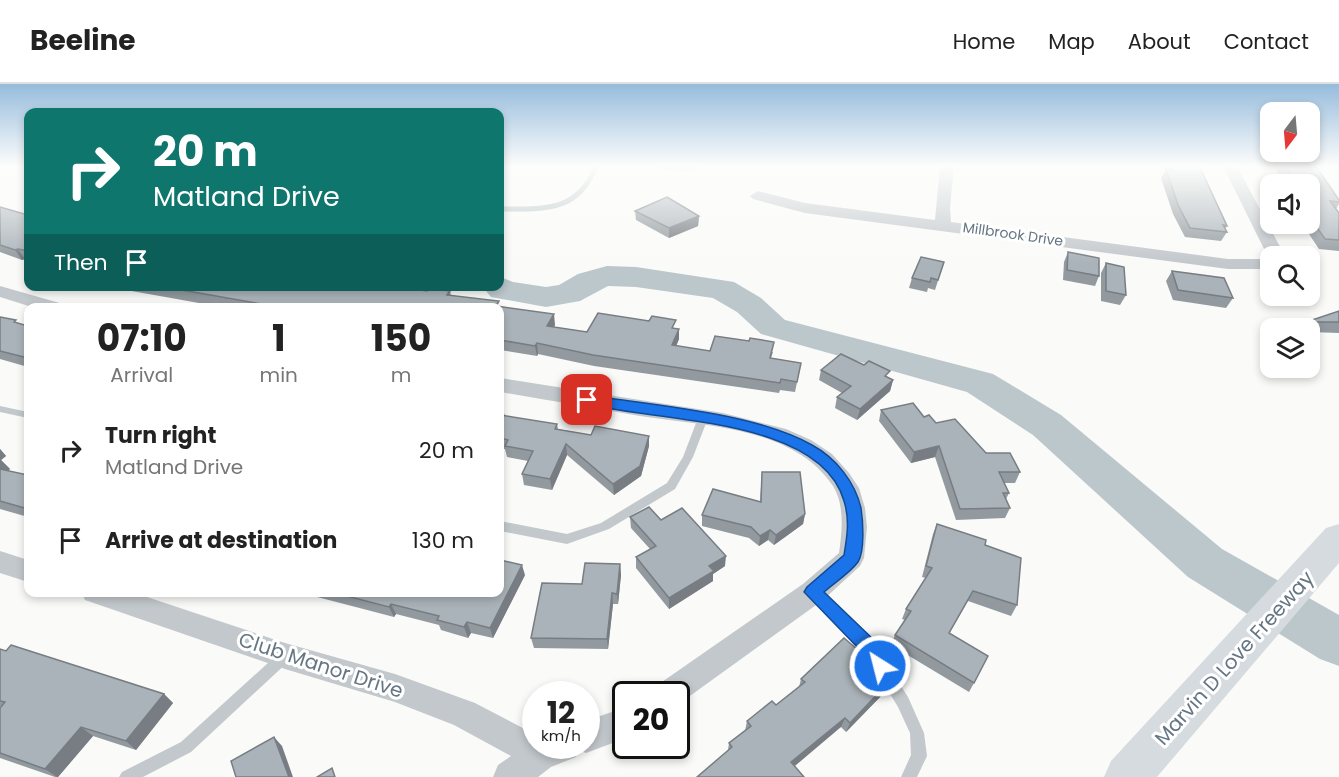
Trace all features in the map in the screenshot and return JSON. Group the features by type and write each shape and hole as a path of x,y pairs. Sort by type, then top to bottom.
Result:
{"main road":[{"name":"Marvin D Love Freeway","path":"1128,777 1332,547"}],"street":[{"name":"Millbrook Drive","path":"767,198 805,208 943,224 1228,264 1260,263"},
{"path":"943,198 943,224"},
{"path":"1244,198 1265,246"},
{"path":"0,291 40,303"},
{"path":"504,386 703,418 784,438 818,456 842,480 852,500 856,524 851,558 813,592 688,681"},
{"path":"0,562 24,570"},
{"name":"Club Manor Drive","path":"109,597 285,656 395,688 522,737"},
{"path":"510,777 539,759"}],"lane":[{"path":"0,409 24,414"},
{"path":"504,527 567,539 605,526 671,486 688,457 703,418"},
{"path":"813,592 869,647 903,702 917,734 919,756 909,777"},
{"path":"127,777 186,747 285,656"}],"building":[{"path":"664,198 669,198 699,216 669,228 635,211"},
{"path":"1176,198 1214,198 1227,226 1223,225 1227,232 1190,228"},
{"path":"1320,198 1338,198 1339,202 1330,201 1339,213 1339,240 1325,239 1320,232"},
{"path":"0,207 24,214 24,250 0,245"},
{"path":"1068,252 1099,258 1099,276 1067,270"},
{"path":"921,257 944,262 938,280 931,278 930,282 912,278"},
{"path":"1106,263 1124,267 1126,295 1106,291"},
{"path":"1172,271 1224,278 1233,298 1178,290"},
{"path":"187,291 450,291 447,295 499,301 498,303 256,303"},
{"path":"504,307 554,314 547,326 587,332 598,313 649,321 652,316 676,320 672,328 679,329 672,345 710,351 715,336 749,341 750,338 774,342 770,358 801,363 797,382 781,379 780,383 593,355 537,343 535,346 504,341"},
{"path":"1339,311 1339,322 1320,322 1318,318"},
{"path":"0,317 16,320 14,322 24,325 24,357 0,351"},
{"path":"841,354 864,365 869,361 890,371 885,376 893,380 860,409 837,397 851,386 821,370"},
{"path":"913,403 924,417 929,415 936,423 955,419 986,453 1010,453 1020,472 999,472 1009,493 1003,493 1010,508 960,509 939,446 914,452 881,410"},
{"path":"504,416 557,424 555,429 591,435 595,426 649,436 640,466 613,484 566,444 550,479 522,474 533,451 505,446 508,440 504,439"},
{"path":"0,469 24,474 24,508 0,501"},
{"path":"762,472 800,472 805,514 776,535 770,530 760,536 751,527 702,515 713,489 761,502"},
{"path":"649,507 661,520 682,508 726,556 709,566 714,571 669,598 636,557 656,546 630,517"},
{"path":"937,524 986,540 985,545 1021,558 1017,605 973,591 949,633 988,656 974,683 895,635 911,611 906,609 932,568 926,566"},
{"path":"504,561 522,565 490,628 467,622 464,627 437,620 439,616 391,604 389,607 350,597 504,597"},
{"path":"585,563 620,564 617,594 612,593 607,639 531,638 542,583 582,584"},
{"path":"844,638 885,673 880,680 886,685 850,723 845,718 791,762 804,777 697,777 732,747 729,743 751,726 747,721 772,701 776,705 805,682 801,679"},
{"path":"11,645 164,694 126,741 81,727 45,769 0,753 0,708 5,702 0,701 0,649 6,651"},
{"path":"274,737 289,777 236,777 231,761"},
{"path":"332,768 335,777 317,777"}],"waterway":[{"path":"504,209 545,208 571,198"},
{"path":"504,290 546,297 568,294 589,281 607,276 636,277 722,289 749,305 773,327 980,383 1047,425 1205,563 1339,642"}],"route":[{"path":"587,400 714,419 751,428 784,438 808,449 827,463 842,480 852,500 856,524 851,558 813,592 869,647 880,666"}]}
